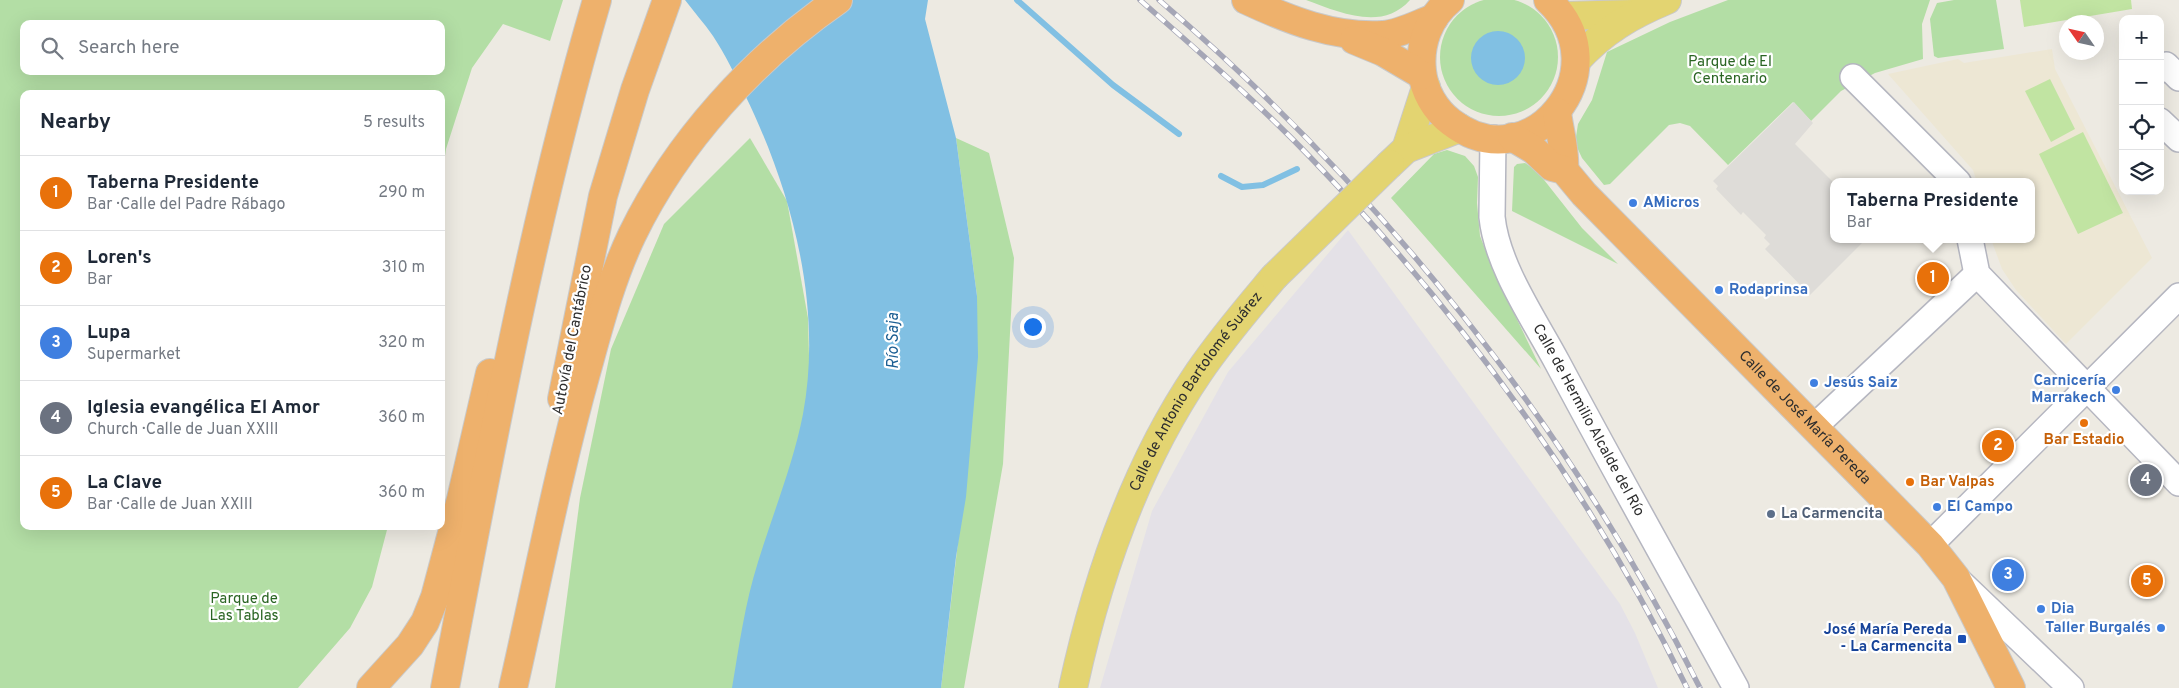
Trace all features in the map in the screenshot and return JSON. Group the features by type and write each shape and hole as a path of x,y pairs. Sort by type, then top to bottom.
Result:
{"highway":[{"path":"372,688 410,645 425,622 435,598 461,499 486,388 550,171 597,0"},
{"name":"Autovía del Cantábrico","path":"508,688 547,476 603,196 632,98 667,0"},
{"path":"513,688 576,408 614,278 641,219 681,156 735,89 786,41 838,0"},
{"path":"1246,0 1292,19 1341,34 1383,52 1424,81"},
{"path":"1341,34 1384,36 1444,5"},
{"path":"1444,5 1423,41 1421,58 1424,81 1442,114 1460,128"},
{"path":"1502,138 1541,125 1557,112 1573,83 1576,61 1573,38 1555,8"},
{"path":"1557,112 1560,140 1566,158 1564,170"},
{"name":"Calle de José María Pereda","path":"1460,128 1476,135 1502,138 1534,150 1552,167 1564,170 1584,194 1930,545 1956,578 2011,688"},
{"path":"446,688 524,292 550,171"}],"main road":[{"path":"1576,61 1596,40 1633,14 1667,0"},
{"path":"1555,8 1633,14"},
{"name":"Calle de Antonio Bartolomé Suárez","path":"1398,157 1424,81"},
{"name":"Calle de Antonio Bartolomé Suárez","path":"1073,688 1087,622 1118,532 1147,462 1198,372 1233,325 1274,277 1398,157 1460,128"}],"street":[{"path":"2164,67 2166,65 2179,78"},
{"path":"1853,77 1954,178"},
{"path":"2164,125 2179,140"},
{"name":"Calle de Hermilio Alcalde del Río","path":"1502,138 1492,217 1493,230 1503,260 1576,398 1736,688"},
{"path":"1971,243 1976,274 2179,483"},
{"path":"1814,427 1976,274"},
{"path":"1930,545 2179,296"},
{"path":"1956,578 2071,688"}],"shaded area":[{"path":"2052,49 2055,69 2152,258 2066,344 2016,290 2002,269 1992,243 2035,243 2035,178 1976,178 1973,170 1888,74 1958,59 1964,63"},
{"path":"1794,102 1813,123 1795,144 1830,179 1830,243 1862,243 1810,295 1765,249 1770,244 1764,238 1766,235 1743,212 1741,215 1716,189 1718,186 1713,181"},
{"path":"1348,230 1620,604 1635,633 1658,688 1100,688 1152,511 1228,372"}],"green space":[{"path":"1488,-1 1510,-1 1532,8 1548,24 1557,46 1557,68 1548,90 1532,106 1510,115 1488,115 1466,106 1450,90 1441,68 1441,46 1450,24 1466,8"},
{"name":"Parque de Las Tablas","path":"0,0 563,0 550,41 503,24 472,68 445,156 445,90 20,90 20,530 387,530 372,587 350,628 298,688 0,688"},
{"path":"1306,0 1410,0 1399,10 1387,15 1373,17 1346,14"},
{"name":"Parque de El Centenario","path":"1728,0 1930,0 1922,24 1923,59 1875,73 1841,91 1811,121 1793,102 1728,165 1690,126 1680,123 1669,125 1610,184 1604,185 1582,158 1575,143 1578,124 1592,100 1607,52 1670,22"},
{"path":"1954,0 1996,0 2004,49 1938,58 1934,56 1930,19 1937,3"},
{"path":"2020,0 2131,0 2132,9 2096,15 2059,15 2059,21 2024,27"},
{"path":"2050,79 2075,129 2051,142 2025,91"},
{"path":"2083,132 2123,213 2078,234 2039,154"},
{"path":"750,138 787,201 808,318 812,470 761,688 555,688 580,498 611,349 664,224"},
{"path":"956,138 989,153 1014,258 1003,464 964,688 941,688 972,422 977,296"},
{"path":"1447,150 1465,156 1474,166 1478,177 1477,203 1480,236 1495,274 1541,369 1391,198 1434,154"},
{"path":"1525,163 1537,171 1582,228 1618,264 1512,211 1514,167 1517,164"}],"water":[{"name":"Río Saja","path":"685,0 928,0 925,19 956,138 977,296 978,357 966,497 956,557 941,688 732,688 753,577 799,433 808,374 809,333 806,291 799,250 777,170 762,132 726,57 713,36"},
{"path":"1498,31 1508,33 1517,39 1523,48 1525,58 1523,68 1517,77 1508,83 1498,85 1488,83 1479,77 1473,68 1471,58 1473,48 1479,39 1488,33"}],"waterway":[{"path":"1017,0 1113,85 1179,134"},
{"path":"1221,176 1242,187 1263,185 1297,169"}],"railway":[{"path":"1140,0 1290,136 1419,278 1470,342 1566,475 1650,615 1687,688"},
{"path":"1159,0 1241,73 1319,151 1393,232 1464,317 1530,405 1591,496 1648,591 1700,688"}],"place":[{"name":"AMicros","path":"1633,203"},
{"name":"Taberna Presidente","path":"1933,278"},
{"name":"Rodaprinsa","path":"1719,290"},
{"name":"Jesús Saiz","path":"1814,383"},
{"name":"Carnicería Marrakech","path":"2116,390"},
{"name":"Bar Estadio","path":"2084,423"},
{"name":"Loren's","path":"1998,446"},
{"name":"Iglesia evangélica El Amor","path":"2146,480"},
{"name":"Bar Valpas","path":"1910,482"},
{"name":"El Campo","path":"1937,507"},
{"name":"La Carmencita","path":"1771,514"},
{"name":"Lupa","path":"2008,575"},
{"name":"La Clave","path":"2147,581"},
{"name":"Dia","path":"2041,609"},
{"name":"Taller Burgalés","path":"2161,628"},
{"name":"José María Pereda - La Carmencita","path":"1962,639"}]}
